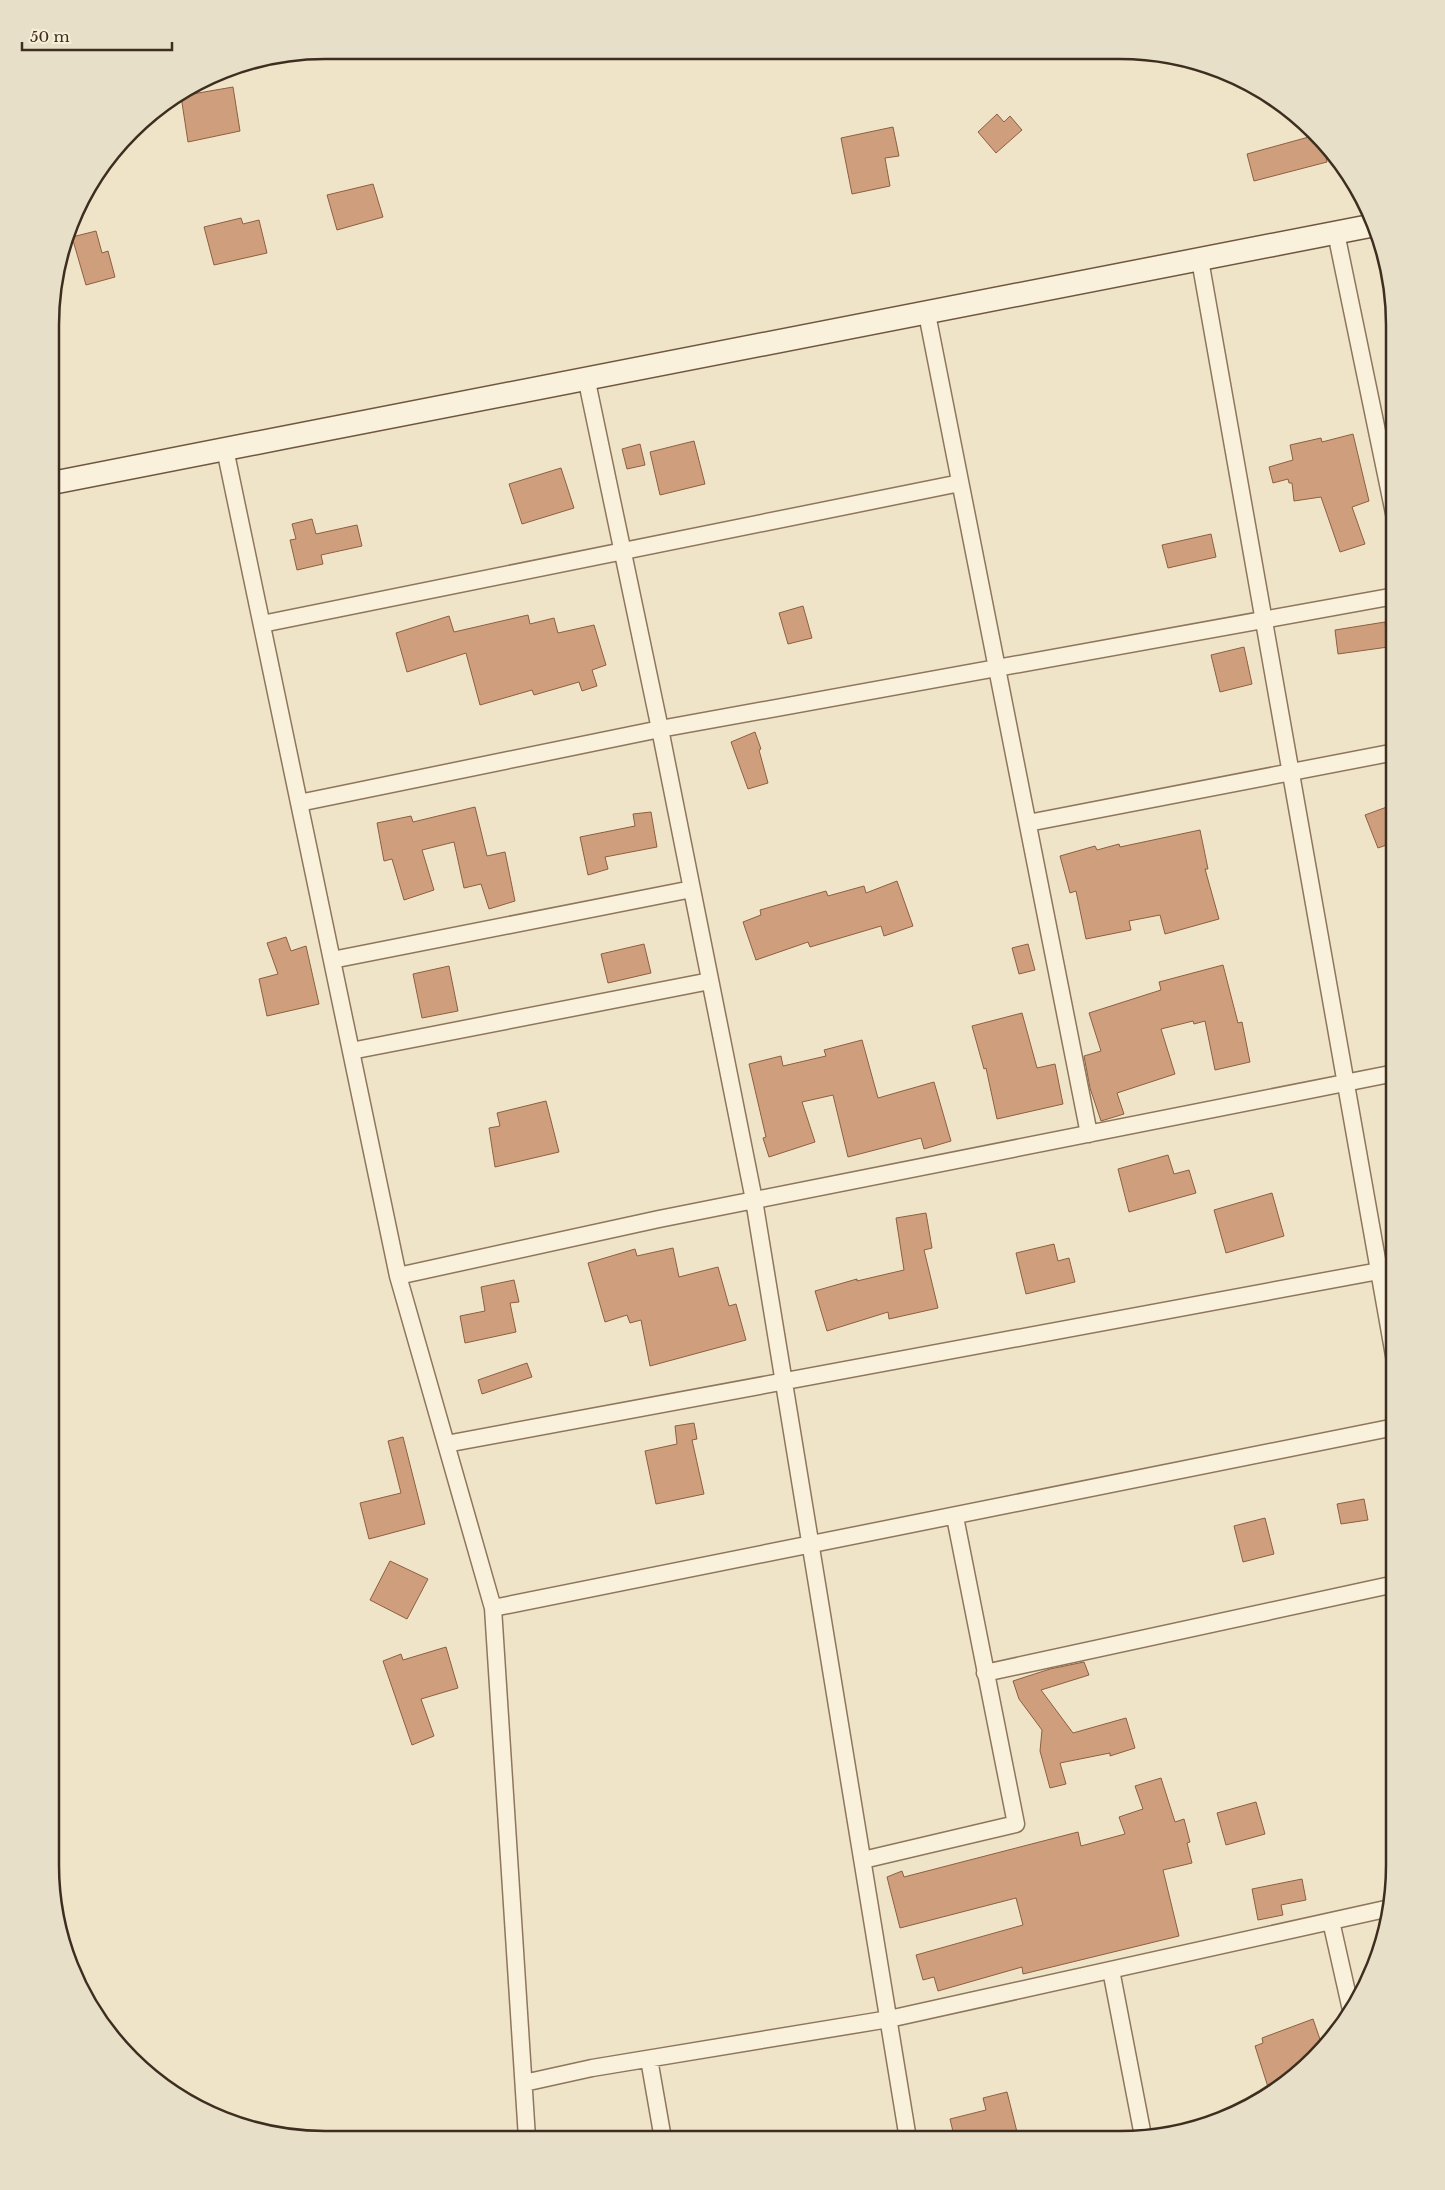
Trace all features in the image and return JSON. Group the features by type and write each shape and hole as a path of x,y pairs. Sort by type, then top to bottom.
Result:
{"main road":[{"path":"59,482 586,377 927,314 1367,227"}],"street":[{"path":"1336,233 1386,475"},
{"path":"1200,260 1386,1311"},
{"path":"927,314 1089,1134"},
{"path":"586,377 660,729 754,1200 907,2131"},
{"path":"225,449 398,1276 493,1608 527,2131"},
{"path":"262,624 960,483"},
{"path":"299,803 660,729 1386,598"},
{"path":"1028,823 1386,754"},
{"path":"332,960 692,889"},
{"path":"351,1051 710,981"},
{"path":"398,1276 754,1200 1386,1075"},
{"path":"446,1444 1379,1272"},
{"path":"493,1608 811,1546 1386,1429"},
{"path":"863,1860 1016,1824 954,1516"},
{"path":"986,1673 1386,1586"},
{"path":"524,2083 592,2068 888,2019 1382,1910"},
{"path":"1331,1921 1349,2001"},
{"path":"1111,1970 1142,2131"},
{"path":"649,2059 662,2131"}],"building":[{"path":"233,87 240,131 188,142 182,100 190,94"},
{"path":"997,114 1004,122 1010,116 1022,130 996,153 978,132"},
{"path":"893,127 899,156 885,158 890,186 852,194 841,138"},
{"path":"1308,137 1326,156 1327,162 1254,181 1247,154"},
{"path":"373,184 383,217 337,230 327,195"},
{"path":"241,218 243,224 259,220 267,253 214,265 204,227"},
{"path":"96,231 102,253 108,251 115,277 86,285 73,240 74,237"},
{"path":"1353,434 1369,501 1352,507 1365,544 1340,552 1321,497 1294,501 1292,483 1289,483 1288,479 1273,483 1269,467 1293,460 1290,445 1321,438 1322,442"},
{"path":"694,441 705,484 660,495 650,452"},
{"path":"640,444 645,465 627,469 622,449"},
{"path":"561,468 574,508 522,524 509,484"},
{"path":"312,519 316,534 357,525 362,546 321,555 323,564 297,570 290,540 296,539 292,524"},
{"path":"1211,534 1216,557 1168,568 1162,545"},
{"path":"803,606 812,638 788,644 779,613"},
{"path":"528,615 530,624 554,618 558,633 594,625 606,665 592,670 597,686 582,691 579,682 534,695 532,690 480,705 466,653 407,672 396,633 449,616 454,632"},
{"path":"1385,622 1386,647 1338,654 1335,630"},
{"path":"1244,647 1252,684 1220,692 1211,655"},
{"path":"755,732 761,749 759,750 768,783 748,789 731,742"},
{"path":"475,807 487,856 505,852 515,901 489,909 481,884 464,888 454,842 422,850 434,890 404,900 392,859 384,861 377,823 411,816 413,822"},
{"path":"1386,807 1386,845 1378,848 1365,815"},
{"path":"651,812 657,847 605,857 608,869 588,875 580,837 635,826 633,814"},
{"path":"1200,830 1208,869 1205,869 1219,919 1165,934 1160,915 1129,921 1131,930 1086,939 1076,891 1070,893 1060,856 1095,846 1097,850 1119,844 1120,847"},
{"path":"897,881 913,926 884,936 881,926 810,947 808,942 756,960 743,922 761,915 760,910 826,891 828,896 864,886 866,893"},
{"path":"286,937 291,951 306,946 319,1004 267,1016 259,979 278,974 267,943"},
{"path":"644,944 651,973 608,983 601,954"},
{"path":"1028,944 1035,970 1019,974 1012,948"},
{"path":"1223,965 1238,1023 1242,1022 1250,1062 1215,1070 1205,1021 1194,1024 1193,1021 1161,1029 1175,1074 1117,1093 1124,1114 1101,1121 1090,1088 1084,1056 1101,1051 1089,1013 1161,990 1159,982"},
{"path":"449,966 458,1011 422,1018 413,974"},
{"path":"1022,1013 1037,1068 1055,1064 1063,1104 997,1119 986,1068 984,1069 972,1026"},
{"path":"862,1040 878,1098 934,1082 951,1141 924,1149 921,1138 848,1157 833,1095 802,1102 815,1142 769,1157 763,1138 766,1137 749,1064 781,1056 783,1066 826,1056 824,1050"},
{"path":"546,1101 559,1152 495,1167 489,1128 500,1126 497,1113"},
{"path":"1168,1155 1174,1174 1189,1170 1196,1193 1129,1212 1118,1169"},
{"path":"1272,1193 1284,1236 1226,1253 1214,1210"},
{"path":"926,1213 932,1248 924,1250 938,1308 889,1319 888,1312 827,1331 815,1291 857,1279 857,1281 904,1270 896,1218"},
{"path":"1054,1244 1058,1261 1069,1258 1075,1282 1026,1294 1016,1253"},
{"path":"673,1248 679,1277 718,1267 729,1306 736,1304 746,1340 650,1366 641,1320 630,1323 627,1315 605,1322 588,1263 635,1249 637,1256"},
{"path":"514,1280 519,1302 510,1303 516,1332 465,1343 460,1316 485,1311 481,1287"},
{"path":"527,1363 532,1377 482,1394 478,1380"},
{"path":"694,1423 697,1439 692,1440 704,1494 656,1504 645,1451 677,1444 675,1426"},
{"path":"403,1437 425,1524 369,1539 360,1503 401,1493 388,1441"},
{"path":"1364,1499 1368,1520 1341,1524 1337,1504"},
{"path":"1265,1518 1274,1554 1243,1562 1234,1526"},
{"path":"390,1561 428,1579 407,1619 370,1600"},
{"path":"446,1647 458,1688 421,1699 434,1736 412,1745 383,1661 401,1654 403,1660"},
{"path":"1084,1662 1089,1675 1041,1690 1073,1733 1126,1718 1135,1748 1110,1756 1110,1753 1060,1763 1066,1784 1050,1788 1040,1751 1042,1730 1019,1699 1013,1681 1050,1669"},
{"path":"1161,1778 1175,1822 1184,1819 1190,1842 1187,1843 1192,1863 1163,1870 1179,1936 1023,1974 1022,1967 938,1991 934,1977 923,1980 916,1955 1023,1925 1016,1898 900,1928 887,1877 902,1871 904,1877 1078,1832 1081,1846 1125,1834 1119,1817 1143,1809 1135,1786"},
{"path":"1256,1802 1265,1834 1226,1845 1217,1813"},
{"path":"1302,1879 1306,1900 1281,1905 1283,1915 1258,1920 1252,1889"},
{"path":"1313,2019 1320,2040 1296,2065 1268,2087 1255,2046 1263,2043 1262,2038"},
{"path":"1007,2092 1017,2131 953,2131 950,2119 986,2110 983,2098"}]}
